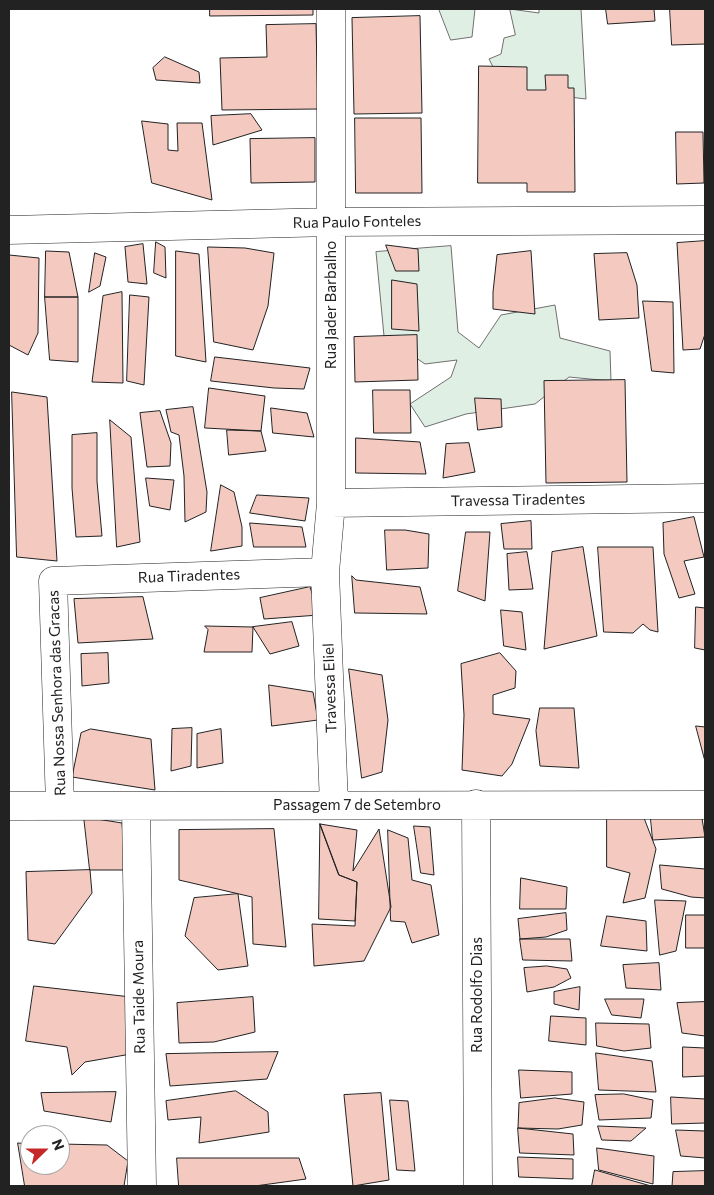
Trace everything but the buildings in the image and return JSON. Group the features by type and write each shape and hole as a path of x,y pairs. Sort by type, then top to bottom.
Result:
{"street":[{"name":"Rua Jader Barbalho","path":"325,572 331,503 331,9"},
{"name":"Rua Paulo Fonteles","path":"9,230 332,222 705,220"},
{"name":"Travessa Tiradentes","path":"331,503 705,498"},
{"name":"Rua Tiradentes","path":"53,580 325,572"},
{"name":"Travessa Eliel","path":"325,572 334,805"},
{"name":"Rua Nossa Senhora das Gracas","path":"53,580 60,805"},
{"name":"Rua Rodolfo Dias","path":"476,804 478,1186"},
{"name":"Passagem 7 de Setembro","path":"9,806 705,805"},
{"name":"Rua Taide Moura","path":"136,807 142,1186"}],"green space":[{"path":"439,9 475,9 472,37 451,40"},
{"path":"510,9 539,13 539,9 581,9 586,99 504,89 489,59 501,54 504,38 515,35"},
{"path":"451,246 458,332 479,348 501,315 555,305 560,338 610,351 611,381 569,377 535,404 466,414 425,427 410,404 451,377 457,360 425,364 384,336 376,252"}]}
